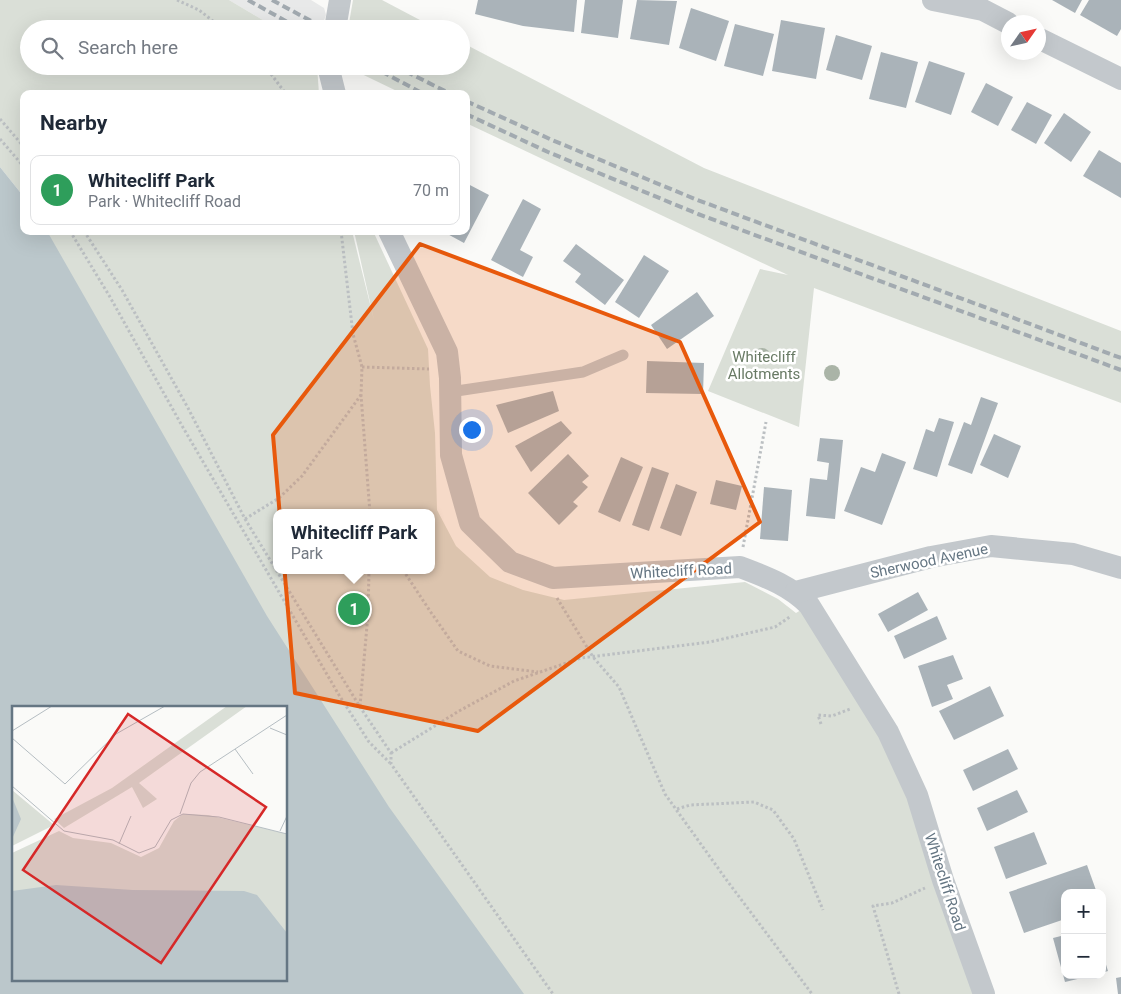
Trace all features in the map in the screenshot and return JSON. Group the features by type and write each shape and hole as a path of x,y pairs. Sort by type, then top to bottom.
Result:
{"street":[{"path":"337,20 340,0"},
{"path":"933,0 983,10 1001,19"},
{"path":"1046,42 1121,79"},
{"path":"330,75 334,90"},
{"name":"Whitecliff Road","path":"391,235 447,352 451,455 470,523 510,562 553,578 740,567 766,578 803,598 888,732 917,796 984,994"},
{"name":"Sherwood Avenue","path":"803,598 931,557 990,546 1073,554 1121,568"}],"lane":[{"path":"450,392 584,372 624,355"}],"path":[{"path":"176,0 199,10 212,20"},
{"path":"271,75 283,90"},
{"path":"0,119 20,143"},
{"path":"0,139 20,162"},
{"path":"72,235 339,695 369,742 391,764 553,994"},
{"path":"87,235 122,290 183,400 245,519 273,565"},
{"path":"341,235 353,334 362,367 361,395 370,509"},
{"path":"362,367 449,369"},
{"path":"245,519 279,498 302,476 361,395"},
{"path":"740,567 766,422"},
{"path":"279,574 360,707 391,753 391,764"},
{"path":"360,707 368,614 369,574"},
{"path":"406,574 458,651 490,666 539,672"},
{"path":"553,578 555,595 593,656 619,687 665,794 812,994"},
{"path":"391,753 459,711 514,681 581,658 710,642 775,627 803,598"},
{"path":"821,724 818,715 832,716 846,711"},
{"path":"677,809 690,805 754,802 773,810 794,839 823,910"},
{"path":"899,994 873,906 892,903 930,886"}],"highlighted area":[{"path":"420,244 680,342 760,522 478,731 295,693 273,435"}],"shaded area":[{"path":"229,0 311,0 324,8 326,15 324,20 263,20"},
{"path":"0,167 20,192 20,235 49,235 267,616 389,807 524,994 0,994"}],"green space":[{"path":"0,0 229,0 263,20 20,20 20,75 318,75 319,90 20,90 20,192 0,167"},
{"path":"353,0 382,0 420,20 350,20"},
{"name":"Whitecliff Allotments","path":"470,47 704,168 1121,331 1121,403 814,288 799,427 708,391 760,269 788,275 470,125 470,90 395,90 364,75 470,75"},
{"path":"0,174 20,222 20,235 353,235 374,320 355,235 375,235 428,349 435,433 437,510 456,546 490,577 523,590 564,600 745,582 778,599 796,613 809,605 888,732 984,994 0,994"}],"building":[{"path":"478,0 577,0 574,32 523,26 475,14"},
{"path":"585,0 623,0 618,38 581,33"},
{"path":"637,0 677,1 669,45 630,39"},
{"path":"1052,0 1082,0 1075,13"},
{"path":"1089,0 1121,0 1121,29 1117,36 1080,15"},
{"path":"691,8 729,21 716,61 679,48"},
{"path":"781,20 825,28 816,79 772,71"},
{"path":"735,24 774,34 763,76 724,66"},
{"path":"836,35 872,46 862,80 826,70"},
{"path":"881,52 918,62 906,108 869,99"},
{"path":"929,61 965,73 951,115 915,102"},
{"path":"986,83 1013,97 998,126 971,112"},
{"path":"1027,102 1052,115 1036,144 1011,130"},
{"path":"1064,113 1091,132 1071,162 1044,143"},
{"path":"1099,150 1121,163 1121,198 1083,176"},
{"path":"470,185 489,195 470,231"},
{"path":"523,199 541,209 520,250 533,257 523,277 491,260"},
{"path":"449,235 468,235 464,243"},
{"path":"576,244 624,280 605,305 575,282 581,274 563,261"},
{"path":"644,255 669,271 639,318 615,302"},
{"path":"697,292 714,316 667,349 651,325"},
{"path":"647,361 704,363 703,394 646,393"},
{"path":"553,391 559,411 508,433 496,405"},
{"path":"981,397 998,403 972,474 948,465 964,422 971,425"},
{"path":"939,418 954,422 937,477 913,469 926,429 934,432"},
{"path":"561,421 572,433 531,472 515,446"},
{"path":"994,434 1021,446 1008,478 980,465"},
{"path":"820,438 843,440 835,519 806,516 810,478 827,480 829,463 817,461"},
{"path":"882,453 906,462 882,525 844,511 861,467 875,472"},
{"path":"568,454 589,476 582,482 588,487 573,502 578,506 559,525 528,493"},
{"path":"621,457 643,467 620,522 598,512"},
{"path":"652,467 669,473 649,531 632,525"},
{"path":"716,480 742,486 736,510 710,504"},
{"path":"676,484 697,492 681,536 660,528"},
{"path":"764,487 792,490 788,541 760,539"},
{"path":"918,592 928,610 888,632 878,614"},
{"path":"937,616 947,639 904,659 894,636"},
{"path":"953,655 963,679 947,685 953,699 932,707 918,666"},
{"path":"990,686 1004,716 954,740 939,711"},
{"path":"1008,749 1018,769 973,791 963,770"},
{"path":"1017,790 1028,812 987,831 977,808"},
{"path":"1034,832 1047,864 1006,879 994,847"},
{"path":"1087,865 1096,889 1061,889 1061,920 1024,933 1009,892"},
{"path":"1061,936 1061,967 1053,938"},
{"path":"1121,977 1121,994 1118,994 1116,978"},
{"path":"1064,979 1078,979 1065,982"}],"railway":[{"path":"248,0 284,20"},
{"path":"272,0 309,20"},
{"path":"388,75 416,90"},
{"path":"413,75 443,90"},
{"path":"470,103 552,140 695,199 1121,358"},
{"path":"470,116 548,152 698,214 1121,370"}],"place":[{"name":"Whitecliff Park","path":"354,609"}]}
